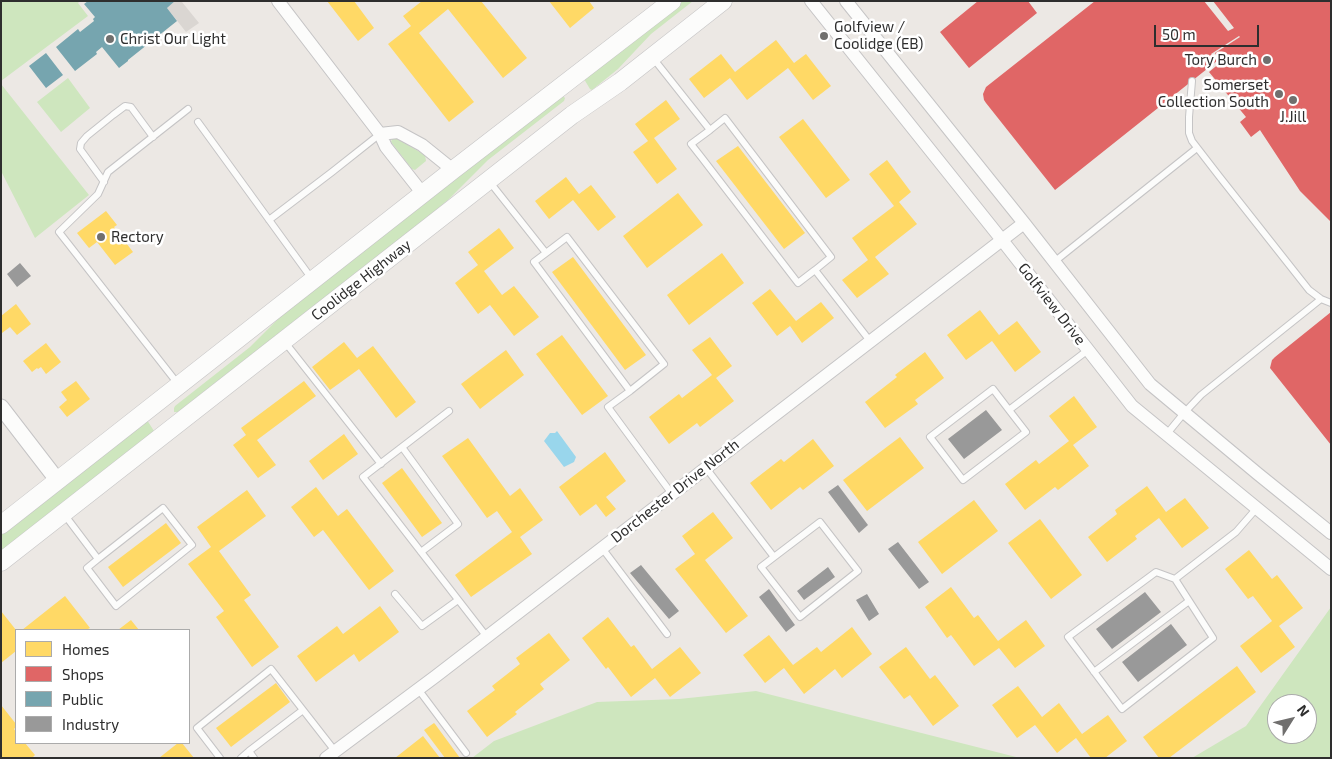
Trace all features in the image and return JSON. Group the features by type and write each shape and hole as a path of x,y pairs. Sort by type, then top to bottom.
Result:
{"main road":[{"name":"Coolidge Highway","path":"1,525 453,170 672,1"},
{"name":"Coolidge Highway","path":"1,562 488,180 572,115 620,82 723,1"},
{"path":"566,83 578,93 580,101 579,106 572,115"},
{"path":"162,398 160,411 164,421 173,427"}],"street":[{"path":"278,1 380,134 386,147 423,194"},
{"name":"Golfview Drive","path":"811,1 1132,406 1331,569"},
{"name":"Golfview Drive","path":"846,1 1150,384 1331,533"},
{"path":"380,134 398,132 422,145 453,170"},
{"name":"Dorchester Drive North","path":"330,754 418,690 1024,223"},
{"path":"1,407 58,481"}],"lane":[{"path":"652,56 710,130"},
{"path":"1192,81 1189,117 1192,141 1309,290 1321,299 1331,303"},
{"path":"104,182 80,149 87,136 125,106 131,107 153,137"},
{"path":"179,385 60,232 98,194 108,172 188,109"},
{"path":"725,118 831,257 798,283 691,144 710,130 725,118"},
{"path":"198,122 313,280"},
{"path":"269,220 380,134"},
{"path":"1054,262 1197,148"},
{"path":"488,180 546,252"},
{"path":"630,391 534,262 567,237 664,364 630,391 608,407 672,494"},
{"path":"815,270 870,342"},
{"path":"1166,435 1201,395 1321,299"},
{"path":"283,340 381,464"},
{"path":"1009,410 1088,350"},
{"path":"993,389 1009,410 1026,432 962,480 930,437 993,389"},
{"path":"448,411 363,478 487,637"},
{"path":"402,447 458,524 421,552"},
{"path":"706,468 774,557"},
{"path":"163,508 192,546 116,606 87,568 98,559 163,508"},
{"path":"1175,579 1236,532 1256,509"},
{"path":"63,513 98,559"},
{"path":"820,522 858,571 800,616 761,567 774,557 820,522"},
{"path":"602,548 667,634"},
{"path":"1156,572 1175,579 1213,638 1122,709 1068,637 1156,572"},
{"path":"395,594 422,626 458,600"},
{"path":"1094,672 1189,602"},
{"path":"220,758 197,728 271,669 302,710 330,754"},
{"path":"418,690 466,753"},
{"path":"241,758 302,710"},
{"path":"249,751 254,758"}],"green space":[{"path":"1,1 80,1 78,3 88,16 1,81"},
{"path":"683,1 693,1 651,34 618,69 592,90 590,89 584,79 585,77"},
{"path":"68,78 90,108 61,132 37,102"},
{"path":"1,84 89,195 35,238 1,171"},
{"path":"563,96 565,98 564,101 488,160 435,211 178,412 174,412 175,406 250,347 293,304"},
{"path":"396,138 425,155 426,161 415,170 412,169 391,142 392,139"},
{"path":"147,420 154,431 1,552 1,535"},
{"path":"1331,607 1331,758 1192,758 1246,726 1267,697 1267,744 1317,744 1317,694 1269,694"},
{"path":"756,691 1020,758 472,758 494,741 597,702 679,699"}],"shaded area":[{"path":"175,1 183,1 199,23 186,32 167,8"}],"water":[{"path":"557,431 576,457 574,462 564,467 544,441 550,433"}],"building: Homes":[{"path":"327,1 354,1 374,28 358,41"},
{"path":"422,1 481,1 527,58 503,78 448,9 419,33 474,102 449,122 388,44 411,26 403,16"},
{"path":"549,1 589,1 594,8 570,28"},
{"path":"776,40 794,63 806,54 831,86 813,100 788,68 747,100 730,78 704,98 689,79 721,54 735,72"},
{"path":"666,100 680,119 654,138 677,169 657,184 633,152 648,141 635,124"},
{"path":"803,119 850,180 826,198 779,137"},
{"path":"738,146 805,233 784,249 716,161"},
{"path":"887,160 911,192 899,202 917,224 875,257 889,274 857,298 842,280 868,260 852,238 894,206 869,174"},
{"path":"566,177 579,194 591,185 616,217 598,231 573,200 549,219 535,201"},
{"path":"678,193 703,225 647,268 623,236"},
{"name":"Rectory","path":"106,211 117,225 114,227 133,252 115,265 97,242 89,248 77,233"},
{"path":"499,228 514,248 484,271 502,295 514,286 539,317 514,336 490,305 478,314 455,283 478,265 468,252"},
{"path":"722,253 744,283 689,325 667,295"},
{"path":"573,257 646,355 625,370 552,272"},
{"path":"770,289 796,321 821,302 834,318 802,343 790,326 777,336 752,303"},
{"path":"16,304 31,324 17,335 10,327 2,333 1,316"},
{"path":"980,310 999,335 1017,321 1041,352 1015,372 992,341 966,360 947,335"},
{"path":"562,335 608,396 582,415 536,354"},
{"path":"710,337 732,366 716,378 734,401 700,427 697,423 669,444 649,417 679,394 682,398 712,375 692,350"},
{"path":"344,342 357,358 373,346 416,402 396,418 359,369 330,390 312,367"},
{"path":"46,343 61,362 46,374 41,367 32,372 23,361"},
{"path":"506,350 524,375 480,409 461,384"},
{"path":"925,352 944,378 915,400 918,404 885,428 865,402 897,377 895,375"},
{"path":"76,381 90,399 67,417 59,407 67,400 61,392"},
{"path":"304,381 316,396 257,440 276,465 258,478 233,445 246,435 241,428"},
{"path":"1074,396 1097,427 1073,445 1089,466 1058,490 1055,487 1025,510 1005,484 1036,460 1039,464 1069,441 1049,416"},
{"path":"344,434 358,454 323,480 309,461"},
{"path":"900,437 924,468 867,511 843,480"},
{"path":"468,438 510,496 520,488 543,520 520,537 532,554 471,597 455,575 512,532 497,511 487,518 442,456"},
{"path":"813,439 834,466 803,490 800,487 771,510 750,483 781,459 784,462"},
{"path":"605,452 626,481 606,497 616,509 606,517 596,504 580,516 559,487"},
{"path":"402,468 442,523 422,537 382,483"},
{"path":"1147,486 1166,512 1185,498 1209,528 1182,548 1159,518 1135,536 1137,539 1107,562 1088,537 1117,514 1115,510"},
{"path":"316,487 338,516 347,509 394,571 369,590 323,530 314,537 291,507"},
{"path":"247,490 266,516 219,551 251,595 244,600 279,647 252,667 216,617 224,611 188,564 211,547 197,527"},
{"path":"974,500 998,531 942,574 918,542"},
{"path":"713,512 733,538 705,560 748,616 726,633 675,569 695,554 682,536"},
{"path":"1040,519 1082,575 1051,599 1008,543"},
{"path":"166,523 181,543 123,587 108,567"},
{"path":"1249,550 1272,579 1277,575 1303,608 1279,626 1295,647 1261,673 1240,646 1272,621 1253,596 1248,599 1225,569"},
{"path":"951,587 974,618 978,615 998,641 1026,620 1045,646 1015,668 999,648 974,666 951,635 947,638 925,607"},
{"path":"65,596 90,628 88,629 23,629"},
{"path":"380,606 399,632 359,662 354,654 316,682 297,656 337,626 343,634"},
{"path":"1,611 15,629 15,652 1,663"},
{"path":"608,617 631,647 634,645 652,669 680,647 701,673 670,697 655,678 631,697 582,638"},
{"path":"131,620 138,629 119,629"},
{"path":"852,627 872,654 842,678 835,669 804,694 784,668 765,683 743,655 769,635 793,665 817,647 821,652"},
{"path":"549,633 570,660 540,684 544,689 515,712 517,714 487,737 467,711 495,690 492,686 520,664 516,658"},
{"path":"906,647 930,679 935,675 959,706 933,726 910,695 904,699 879,667"},
{"path":"1237,666 1256,692 1169,758 1159,758 1143,737"},
{"path":"276,683 290,702 231,747 216,728"},
{"path":"1018,686 1042,717 1059,703 1082,734 1108,715 1127,741 1105,758 1091,758 1076,738 1057,753 1035,725 1017,738 992,705"},
{"path":"1,705 15,723 15,744 26,744 35,755 32,758 1,758"},
{"path":"434,723 460,758 445,758 424,730"},
{"path":"423,736 440,758 395,758"},
{"path":"177,744 183,744 194,758 159,758"}],"building: Shops":[{"path":"978,1 1028,1 1037,13 969,68 940,32"},
{"path":"1095,1 1204,1 1228,31 1234,28 1213,1 1331,1 1331,222 1300,191 1260,130 1251,137 1240,122 1246,117 1209,72 1221,62 1215,53 1239,36 1211,54 1217,61 1055,190 986,103 983,94 986,87"},
{"path":"1331,312 1331,445 1270,368 1275,357"}],"building: Public":[{"name":"Christ Our Light","path":"88,1 175,1 167,8 177,21 119,68 102,47 96,52 97,54 75,71 56,47 78,29 80,32 94,21 95,17 84,4"},
{"path":"46,53 63,75 46,88 29,66"}],"building: Industry":[{"path":"20,263 31,276 17,287 7,274"},
{"path":"986,410 1002,430 964,459 948,439"},
{"path":"838,485 868,525 859,533 828,492"},
{"path":"898,542 929,582 919,589 888,549"},
{"path":"641,565 679,611 669,619 630,573"},
{"path":"828,567 835,577 804,600 797,591"},
{"path":"769,589 795,625 786,632 759,597"},
{"path":"1145,592 1161,612 1112,649 1096,629"},
{"path":"867,594 879,614 869,621 856,600"},
{"path":"1171,624 1187,645 1138,682 1122,662"}],"place":[{"name":"Golfview / Coolidge (EB)","path":"824,36"},
{"name":"Christ Our Light","path":"110,39"},
{"name":"Tory Burch","path":"1267,60"},
{"name":"Somerset Collection South","path":"1279,94"},
{"name":"J.Jill","path":"1293,100"},
{"name":"Rectory","path":"101,237"}]}
